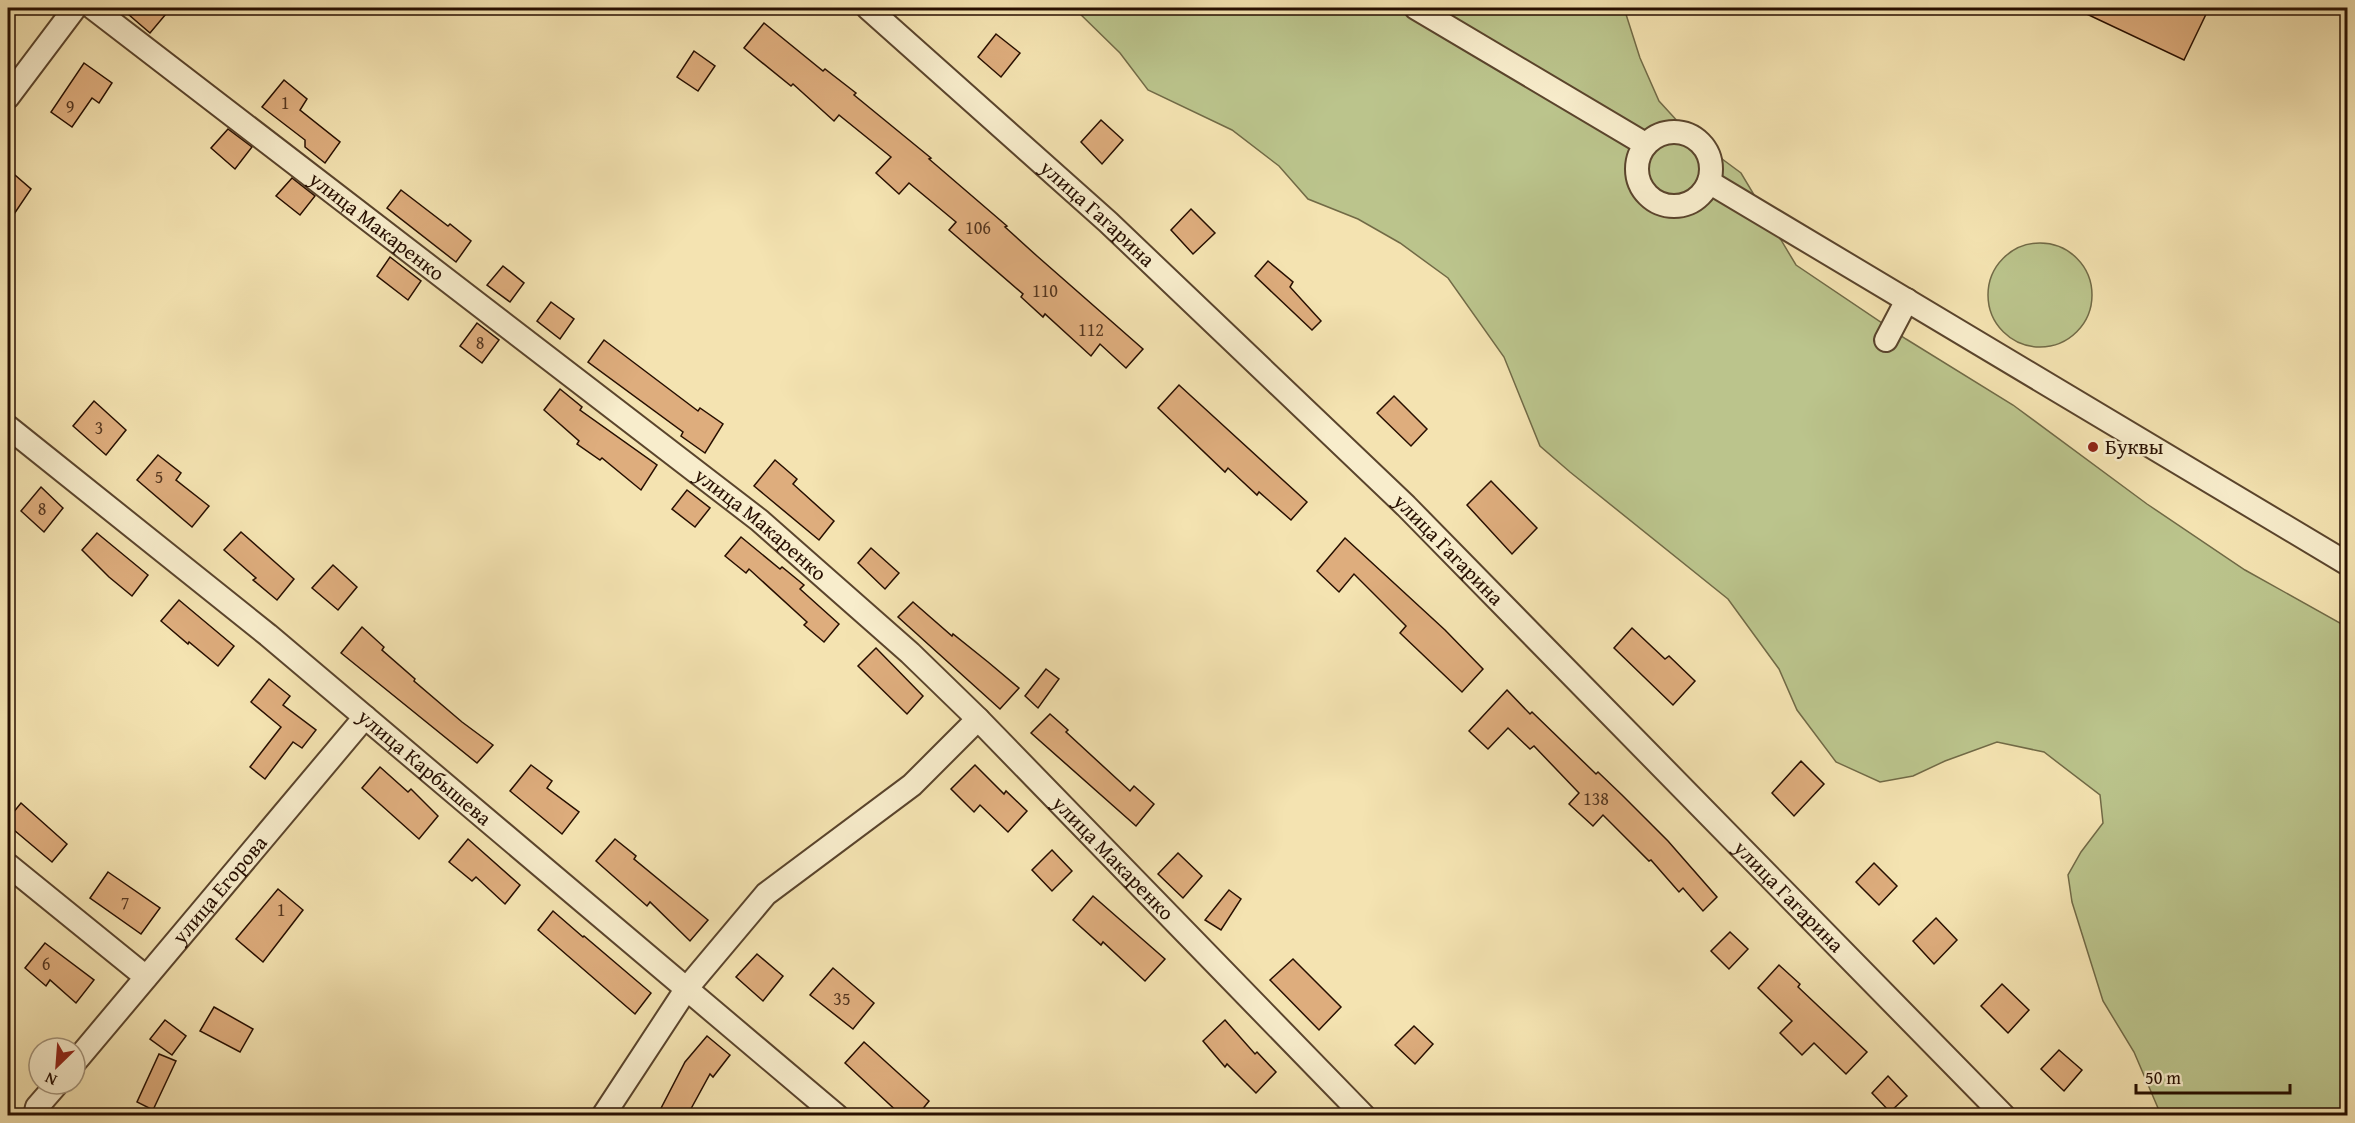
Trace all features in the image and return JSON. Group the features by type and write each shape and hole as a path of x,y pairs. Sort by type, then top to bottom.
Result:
{"street":[{"path":"8,97 75,8"},
{"name":"улица Макаренко","path":"93,8 759,520 910,653 978,719 1364,1116"},
{"name":"улица Гагарина","path":"868,8 1108,222 1406,506 2004,1116"},
{"path":"1416,8 1645,144"},
{"path":"1669,131 1683,132 1696,138 1705,148 1712,165 1709,182 1698,198 1682,206 1663,205 1647,196 1637,180 1636,161 1645,144 1656,135 1669,131"},
{"path":"1709,182 1907,300 2007,348 2165,442 2348,564"},
{"path":"1886,340 1907,300"},
{"name":"улица Карбышева","path":"8,427 268,635 837,1116"},
{"name":"улица Егорова","path":"87,1048 365,717"},
{"path":"603,1116 687,988 766,894 912,785 978,719"},
{"path":"8,865 146,977"},
{"path":"35,1116 37,1107 47,1096"}],"green space":[{"path":"1068,8 1624,8 1640,58 1659,101 1691,136 1741,173 1796,265 1906,339 2013,405 2147,504 2245,570 2340,623 2348,635 2347,1115 2161,1115 2134,1052 2103,1001 2072,902 2068,875 2081,852 2103,823 2100,795 2044,752 1997,742 1945,761 1913,776 1880,782 1836,762 1797,710 1779,669 1728,599 1540,446 1504,357 1448,278 1400,243 1358,219 1308,199 1279,166 1232,130 1148,90 1120,53 1075,9"},
{"path":"2040,243 2060,247 2077,258 2088,275 2092,295 2088,315 2077,332 2060,343 2040,347 2020,343 2003,332 1992,315 1988,295 1992,275 2003,258 2020,247"}],"building":[{"path":"121,8 171,8 150,33"},
{"path":"2074,8 2209,8 2184,60"},
{"path":"764,23 823,71 825,69 856,93 854,95 931,158 929,159 1143,349 1126,368 1100,344 1091,356 1045,314 1043,317 1021,297 1023,294 949,230 956,222 909,183 899,194 876,173 891,157 839,115 834,121 793,84 791,86 744,48"},
{"path":"996,34 1020,53 1001,77 978,57"},
{"path":"694,51 715,66 698,91 677,77"},
{"path":"84,63 112,83 99,103 92,98 72,127 51,112"},
{"path":"284,80 307,99 300,110 340,142 325,163 305,147 305,140 262,107"},
{"path":"1101,120 1123,140 1102,164 1081,142"},
{"path":"228,129 252,147 235,169 211,148"},
{"path":"8,169 31,189 8,223"},
{"path":"292,178 315,196 300,215 276,196"},
{"path":"401,190 471,241 456,262 387,208"},
{"path":"1191,209 1215,233 1193,254 1171,230"},
{"path":"390,257 421,281 408,300 377,276"},
{"path":"1268,261 1293,282 1290,287 1321,321 1312,330 1255,276"},
{"path":"503,266 524,283 510,302 487,285"},
{"path":"551,302 574,319 560,339 537,321"},
{"path":"477,323 499,340 482,363 460,346"},
{"path":"604,340 698,411 700,408 723,424 705,453 681,436 683,432 588,362"},
{"path":"1179,385 1307,502 1291,520 1259,492 1257,495 1228,468 1225,472 1158,408"},
{"path":"560,389 582,407 580,410 657,465 641,490 602,458 600,460 577,444 579,441 544,410"},
{"path":"1394,396 1427,429 1411,446 1377,413"},
{"path":"94,401 126,430 106,455 73,426"},
{"path":"158,455 181,473 176,480 209,506 192,527 137,480"},
{"path":"775,460 797,479 793,484 834,521 819,540 754,486"},
{"path":"1491,481 1537,528 1512,554 1467,505"},
{"path":"41,487 63,508 44,532 21,511"},
{"path":"687,490 710,508 695,527 672,509"},
{"path":"241,532 294,579 277,600 253,580 256,578 224,550"},
{"path":"97,533 148,575 132,596 82,550"},
{"path":"741,537 780,569 782,567 804,585 800,589 839,624 824,642 804,625 807,622 749,569 746,573 725,556"},
{"path":"1345,538 1445,630 1483,669 1462,692 1400,633 1406,626 1354,574 1339,592 1317,571"},
{"path":"871,548 899,573 885,589 858,563"},
{"path":"333,565 357,587 338,610 312,588"},
{"path":"179,600 234,646 218,666 161,621"},
{"path":"913,602 952,636 953,634 1019,688 1000,709 898,617"},
{"path":"362,627 384,647 382,650 415,679 414,681 493,745 477,763 341,653"},
{"path":"1632,628 1665,659 1669,656 1695,681 1673,705 1614,648"},
{"path":"876,648 923,696 907,714 858,666"},
{"path":"1046,669 1059,679 1038,708 1025,696"},
{"path":"269,679 290,696 283,705 316,730 302,748 293,742 265,779 250,767 281,727 251,702"},
{"path":"1507,690 1596,774 1598,772 1668,841 1717,897 1703,911 1683,888 1679,892 1651,860 1649,861 1603,815 1593,826 1569,804 1579,793 1534,746 1530,749 1508,728 1488,749 1469,731"},
{"path":"1050,714 1068,730 1066,732 1130,791 1134,786 1154,804 1136,826 1031,733"},
{"path":"1801,761 1824,784 1794,816 1772,793"},
{"path":"531,765 552,781 547,788 579,812 562,834 510,791"},
{"path":"975,765 1004,794 1006,791 1027,811 1008,832 980,805 974,812 951,789"},
{"path":"380,767 408,792 411,789 438,816 419,839 362,788"},
{"path":"21,803 67,844 52,862 8,825 8,819"},
{"path":"468,839 520,885 505,904 476,877 472,881 449,862"},
{"path":"615,839 636,856 634,859 708,920 690,941 650,902 647,906 596,861"},
{"path":"1052,850 1072,871 1052,891 1032,870"},
{"path":"1178,853 1202,876 1183,898 1158,874"},
{"path":"1874,863 1897,886 1879,905 1856,882"},
{"path":"108,872 160,908 141,934 90,898"},
{"path":"278,889 303,910 263,962 236,939"},
{"path":"1229,890 1241,899 1221,930 1205,920"},
{"path":"1093,896 1165,959 1145,981 1103,942 1101,945 1073,920"},
{"path":"553,911 651,993 635,1014 538,930"},
{"path":"1936,918 1957,940 1934,964 1913,941"},
{"path":"1730,932 1748,949 1729,969 1711,951"},
{"path":"45,943 94,980 76,1003 50,980 46,986 25,968"},
{"path":"757,954 783,976 763,1001 736,977"},
{"path":"1293,959 1341,1007 1319,1030 1270,980"},
{"path":"1779,965 1800,984 1798,987 1867,1052 1846,1074 1814,1043 1802,1055 1780,1033 1792,1021 1758,988"},
{"path":"833,968 874,1003 853,1029 810,995"},
{"path":"2002,984 2029,1010 2008,1033 1981,1006"},
{"path":"214,1007 253,1029 240,1052 200,1031"},
{"path":"165,1020 186,1036 172,1055 150,1039"},
{"path":"1225,1020 1255,1054 1257,1052 1276,1072 1256,1093 1227,1064 1225,1067 1203,1041"},
{"path":"1414,1026 1433,1044 1415,1064 1395,1045"},
{"path":"707,1036 730,1055 713,1077 710,1074 687,1116 657,1116 685,1062"},
{"path":"864,1042 929,1101 917,1116 902,1116 845,1063"},
{"path":"2059,1050 2082,1070 2064,1091 2041,1069"},
{"path":"159,1054 176,1061 153,1110 137,1102"},
{"path":"1888,1076 1907,1096 1890,1112 1872,1093"}],"place":[{"name":"Буквы","path":"2093,447"}]}
